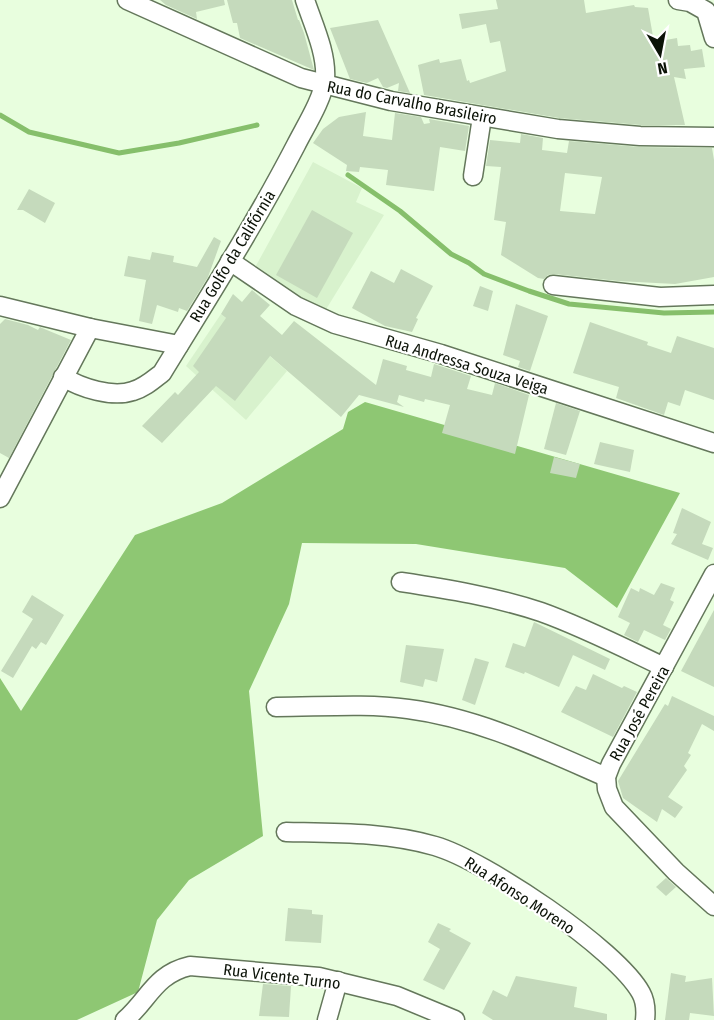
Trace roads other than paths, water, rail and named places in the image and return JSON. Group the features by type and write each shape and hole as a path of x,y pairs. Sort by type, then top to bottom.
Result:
{"street":[{"name":"Rua do Carvalho Brasileiro","path":"127,0 144,4 302,78 391,101 558,129 640,136 714,137"},
{"path":"305,0 324,60 324,85"},
{"path":"678,0 690,2 706,11 714,38"},
{"name":"Rua Golfo da Califórnia","path":"63,377 76,385 114,393 132,392 162,373 283,170 324,85"},
{"path":"473,176 482,117"},
{"name":"Rua Andressa Souza Veiga","path":"230,261 296,306 335,324 441,354 714,443"},
{"path":"553,285 660,297 714,295"},
{"path":"0,306 90,328 179,345"},
{"path":"0,498 90,328"},
{"name":"Rua José Pereira","path":"714,574 606,777 607,789 614,807 676,872 714,906"},
{"path":"401,582 467,593 540,612 664,666"},
{"path":"276,707 366,706 407,709 447,716 494,730 606,777"},
{"name":"Rua Afonso Moreno","path":"286,832 364,833 434,846 464,857 554,914 607,954 620,966 641,994 646,1010 645,1020"},
{"name":"Rua Vicente Turno","path":"125,1020 163,978 176,969 190,966 310,976 338,981 397,996 455,1020"},
{"path":"327,1020 338,981"}],"waterway":[{"path":"0,115 29,132 119,153 179,143 257,125"},
{"path":"348,175 400,211 451,254 484,274 529,291 569,304 664,313 714,312"}]}
